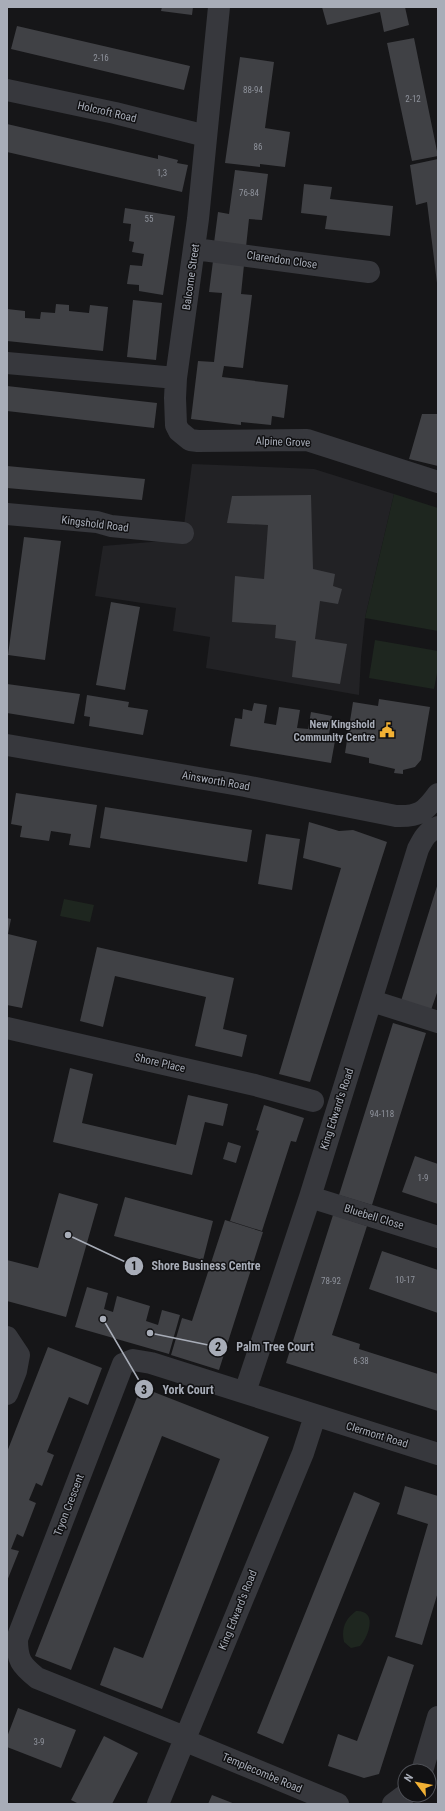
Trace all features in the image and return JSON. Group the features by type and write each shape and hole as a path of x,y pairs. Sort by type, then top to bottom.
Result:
{"street":[{"name":"Balcorne Street","path":"176,378 195,249 219,7"},
{"name":"Holcroft Road","path":"7,90 115,113 206,136"},
{"name":"Clarendon Close","path":"195,249 369,272"},
{"path":"7,363 176,378"},
{"name":"Alpine Grove","path":"176,378 176,425 179,431 190,440 307,440 438,482"},
{"name":"Kingshold Road","path":"7,514 97,522 111,526 183,533"},
{"name":"Ainsworth Road","path":"7,745 245,786 432,822"},
{"name":"King Edward's Road","path":"245,1392 310,1197 418,849 432,822 438,794"},
{"path":"372,1001 438,1022"},
{"name":"Shore Place","path":"7,1028 255,1085 313,1101"},
{"name":"Bluebell Close","path":"310,1197 438,1237"},
{"path":"7,1394 16,1371 12,1344"},
{"name":"Tryon Crescent","path":"186,1739 37,1678 24,1667 17,1654 17,1639 123,1364 128,1361 138,1360 245,1392 315,1416"},
{"name":"King Edward's Road","path":"158,1804 303,1453 315,1416"},
{"name":"Clermont Road","path":"315,1416 438,1454"},
{"path":"424,1763 438,1717"},
{"name":"Templecombe Road","path":"186,1739 338,1804"}],"shaded area":[{"path":"192,464 314,469 394,494 365,618 359,695 206,668 210,637 173,631 176,608 95,596 103,546 187,539 183,533"},
{"path":"394,494 438,508 438,631 365,618"},
{"path":"375,640 438,651 438,668 434,689 369,678"},
{"path":"64,899 94,905 90,922 60,916"},
{"path":"356,1611 363,1612 367,1615 370,1624 366,1636 360,1646 351,1648 344,1642 343,1633 349,1617"}],"building":[{"path":"162,7 193,7 192,15 161,11"},
{"path":"322,7 405,7 409,25 384,32 380,12 327,25"},
{"path":"17,26 190,66 184,90 11,49"},
{"path":"414,38 438,156 412,161 387,43"},
{"path":"240,57 274,62 265,128 290,132 285,167 260,164 260,167 225,163"},
{"path":"7,124 158,159 158,155 178,160 177,163 188,165 182,192 7,152"},
{"path":"438,159 437,283 427,202 416,205 410,165"},
{"path":"235,170 268,174 262,220 249,219 246,247 214,243 218,212 229,214"},
{"path":"304,184 332,187 330,199 393,206 390,236 325,229 327,216 301,213"},
{"path":"125,208 175,216 163,295 139,291 139,285 127,284 130,265 142,266 144,254 132,252 134,242 129,241 131,224 123,223"},
{"path":"213,261 244,265 241,294 252,295 243,368 224,366 222,377 288,385 284,418 272,416 271,425 241,422 241,425 191,419 198,361 214,362 222,293 209,292"},
{"path":"133,300 162,303 156,360 127,357"},
{"path":"56,304 69,305 69,311 89,313 90,305 108,307 103,351 7,341 7,309 25,311 25,318 40,319 41,312 55,313"},
{"path":"7,386 157,403 154,428 7,411"},
{"path":"422,414 438,414 438,466 409,459"},
{"path":"7,466 145,479 142,500 7,488"},
{"path":"311,495 313,569 335,574 333,586 342,589 338,604 320,601 315,639 347,644 340,684 292,677 296,641 275,638 276,625 232,622 235,576 264,579 268,525 227,523 232,496"},
{"path":"24,537 61,541 45,660 8,655"},
{"path":"111,602 140,607 125,690 96,685"},
{"path":"7,684 80,694 74,724 7,713"},
{"path":"87,695 129,702 128,707 148,710 143,735 89,726 90,717 84,716"},
{"name":"New Kingshold Community Centre","path":"379,699 430,707 421,760 415,767 403,770 403,774 394,773 395,769 369,763 369,758 345,753 353,702 378,706"},
{"path":"254,703 267,705 264,723 276,725 279,707 300,710 297,728 308,729 311,712 332,716 329,734 336,735 331,763 230,746 235,718 242,719 243,709 252,711"},
{"path":"16,793 97,805 90,848 69,845 71,834 51,831 49,841 20,837 22,826 11,824"},
{"path":"105,807 252,830 247,862 100,838"},
{"path":"309,822 339,831 353,830 387,842 310,1082 279,1074 341,868 303,858"},
{"path":"266,834 300,839 292,890 258,884"},
{"path":"438,883 438,990 431,1010 401,1001"},
{"path":"7,918 11,919 8,934 37,941 22,1008 7,1005"},
{"path":"97,947 234,978 223,1029 247,1035 242,1057 195,1046 206,997 115,976 103,1027 80,1021"},
{"path":"393,1023 426,1033 372,1205 339,1195"},
{"path":"70,1068 93,1074 82,1123 176,1145 188,1095 228,1104 223,1126 205,1122 192,1175 53,1142"},
{"path":"264,1105 304,1118 296,1142 291,1141 262,1231 230,1221 259,1131 256,1130"},
{"path":"228,1142 241,1146 236,1163 223,1159"},
{"path":"415,1156 438,1164 438,1204 402,1192"},
{"path":"59,1193 98,1204 66,1317 7,1301 7,1260 38,1268"},
{"path":"125,1197 213,1221 203,1260 114,1236"},
{"path":"333,1215 367,1226 332,1335 360,1344 359,1349 438,1374 438,1411 286,1363"},
{"path":"225,1220 263,1232 219,1370 171,1355 182,1318 192,1321"},
{"path":"382,1251 438,1270 438,1313 369,1289"},
{"path":"87,1287 108,1293 104,1309 113,1312 117,1296 150,1306 146,1321 158,1325 162,1310 180,1315 169,1354 75,1327"},
{"path":"48,1347 102,1368 88,1405 69,1397 47,1452 54,1455 42,1486 36,1483 29,1500 36,1503 23,1537 17,1534 11,1549 19,1551 7,1581 7,1452"},
{"path":"141,1387 269,1437 162,1709 100,1685 114,1647 143,1658 220,1459 162,1436 71,1670 35,1656"},
{"path":"405,1486 438,1496 438,1592 422,1645 395,1637 428,1524 397,1514"},
{"path":"354,1492 380,1503 283,1744 257,1733"},
{"path":"388,1656 414,1665 379,1774 364,1778 328,1766 338,1734 357,1741"},
{"path":"18,1708 76,1730 61,1768 7,1747 7,1737"},
{"path":"104,1736 138,1753 112,1804 79,1804 71,1800"},
{"path":"212,1795 235,1804 208,1804"}],"place":[{"name":"New Kingshold Community Centre","path":"387,730"},
{"name":"Shore Business Centre","path":"68,1235"},
{"name":"York Court","path":"103,1319"},
{"name":"Palm Tree Court","path":"150,1333"}]}
